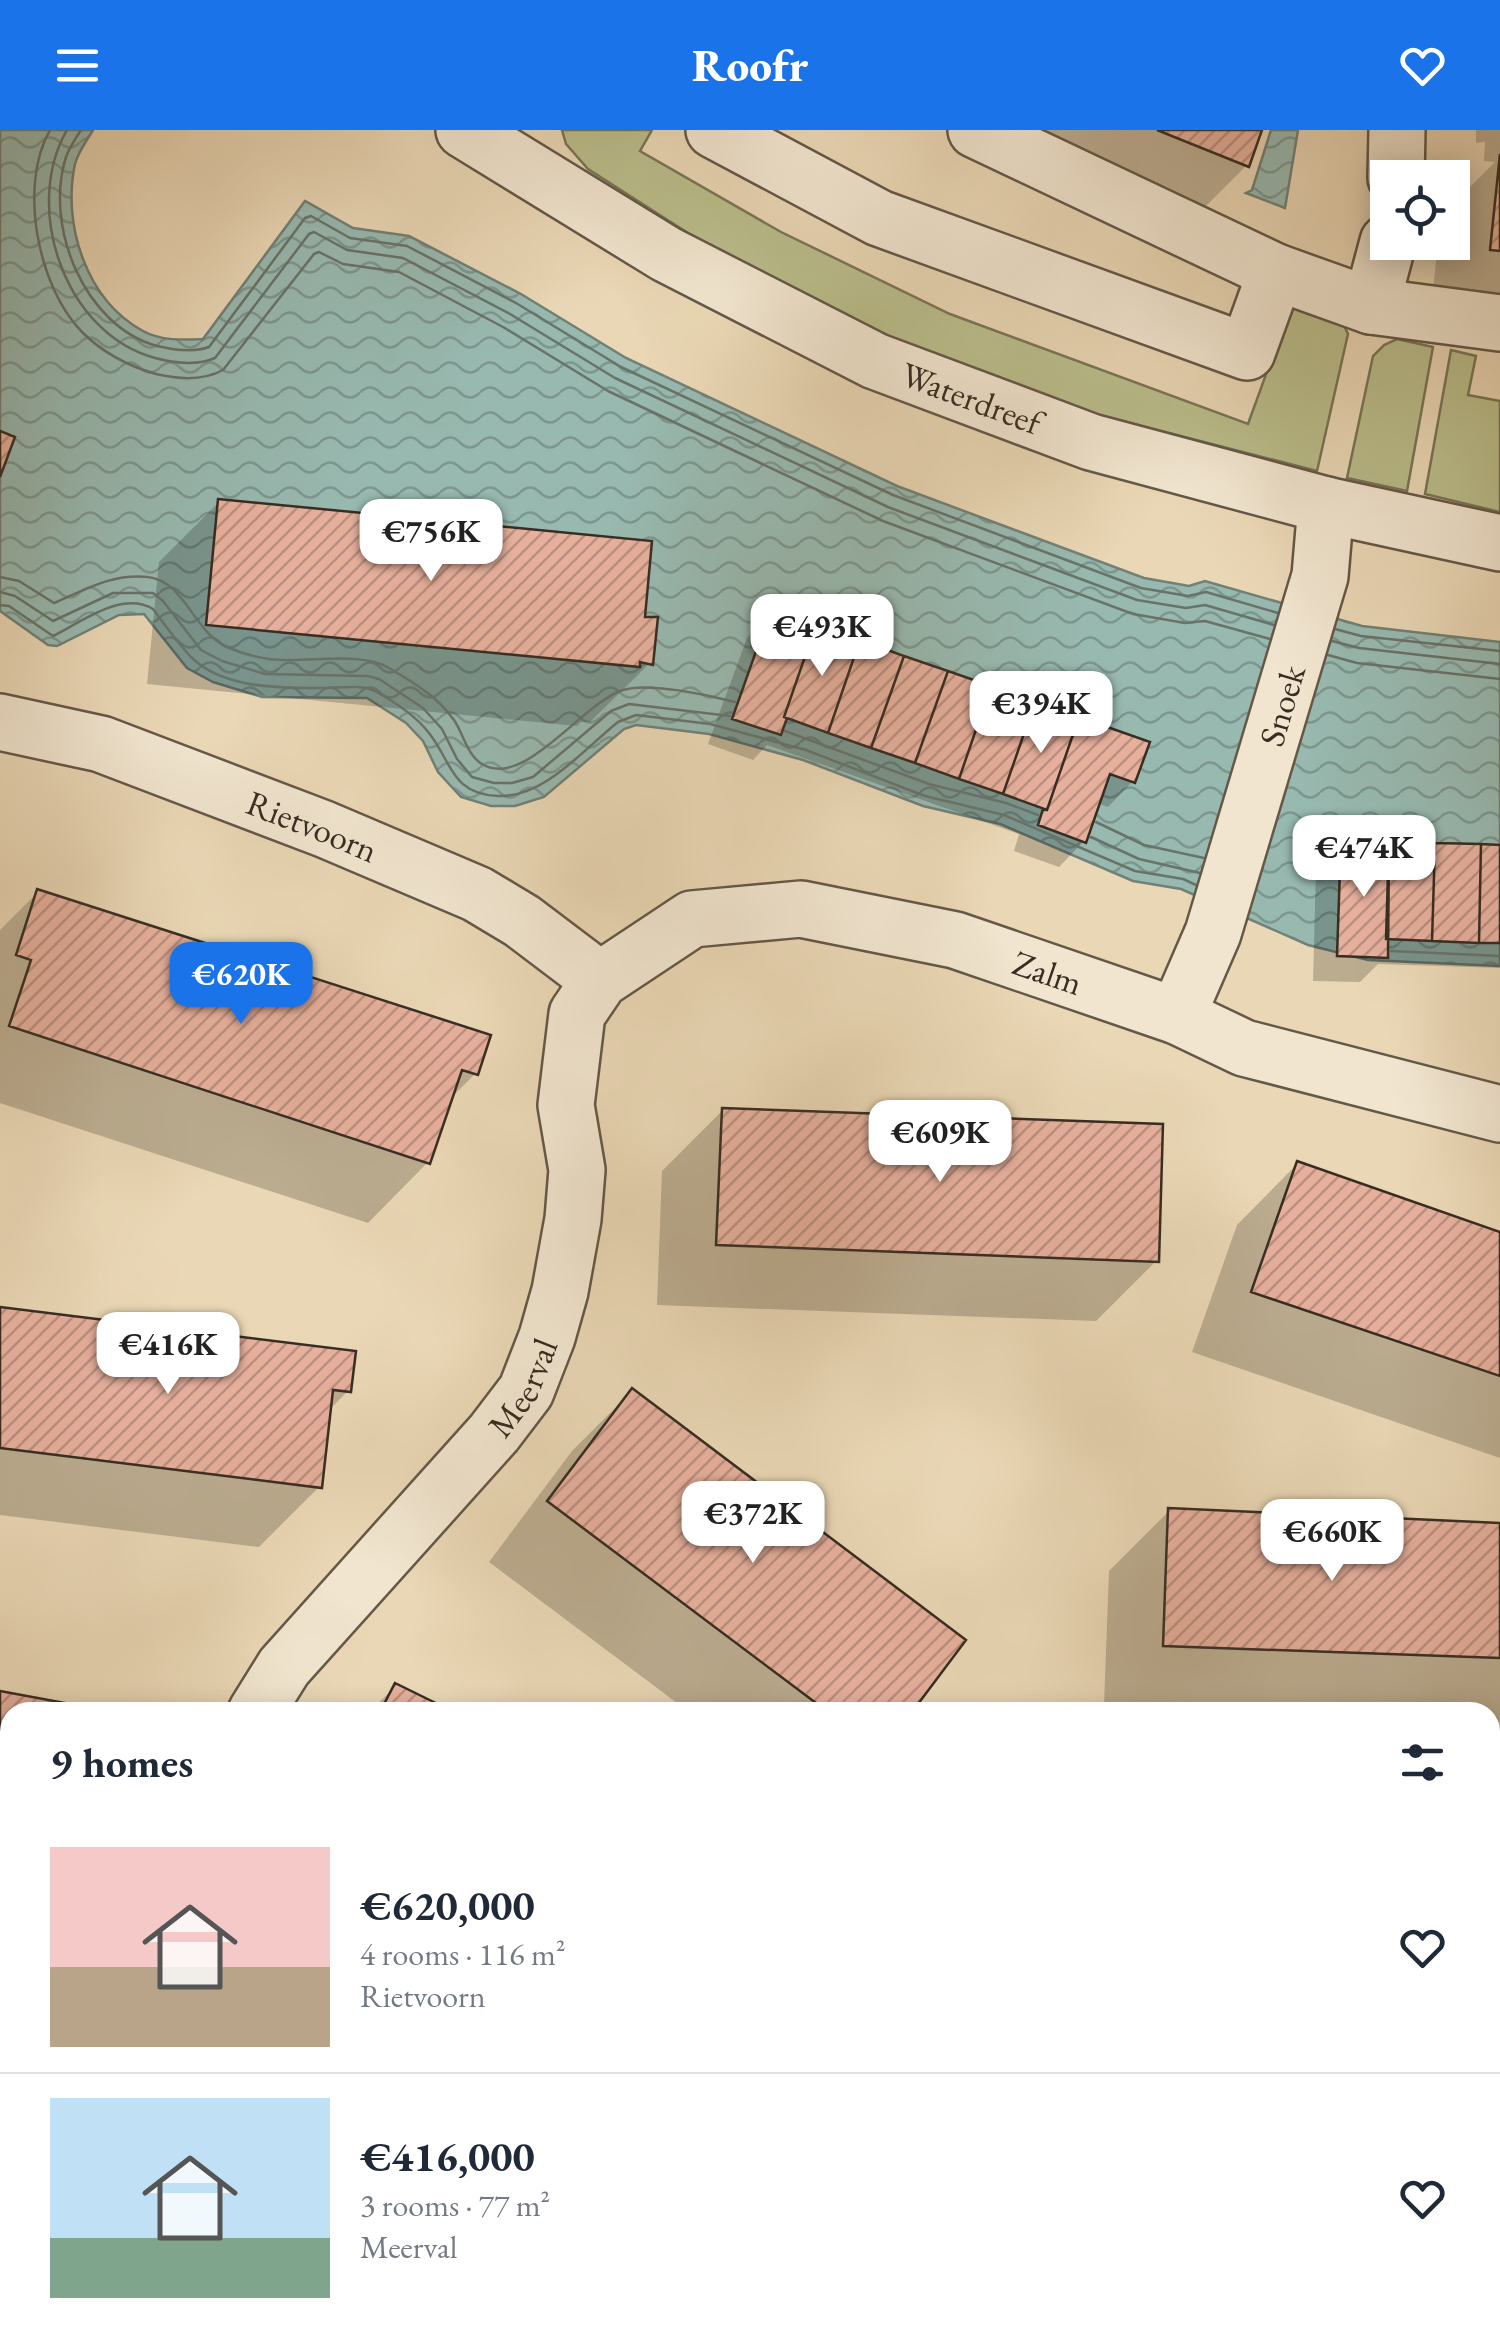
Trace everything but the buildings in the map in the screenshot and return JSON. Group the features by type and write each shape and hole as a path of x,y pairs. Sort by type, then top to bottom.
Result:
{"street":[{"path":"714,130 879,218 1247,352 1276,272"},
{"path":"976,130 1276,272 1371,306 1500,323"},
{"path":"1396,160 1397,130"},
{"name":"Waterdreef","path":"483,135 666,254 875,361 1091,442 1326,505 1500,543"},
{"path":"1371,306 1383,260"},
{"name":"Snoek","path":"1176,1016 1214,934 1320,576 1326,505"},
{"name":"Rietvoorn","path":"0,722 101,744 477,894 522,921 600,980"},
{"name":"Zalm","path":"600,980 692,919 801,908 955,940 1176,1016 1244,1048 1500,1114"},
{"name":"Meerval","path":"262,1702 284,1667 494,1433 526,1391 547,1338 573,1220 577,1170 566,1105 577,1014 600,980"}],"green space":[{"path":"562,130 652,130 640,151 781,232 950,314 1248,424 1289,311 1307,302 1335,307 1348,334 1317,471 1045,401 887,338 766,283 588,169 566,144"},
{"path":"1397,339 1433,347 1407,491 1347,478 1373,356"},
{"path":"1451,350 1476,356 1468,395 1500,401 1500,512 1425,494"}],"water":[{"path":"0,130 93,130 75,164 72,187 72,211 83,258 106,300 123,317 157,337 203,339 305,201 353,228 409,236 521,294 626,358 897,486 1144,578 1189,586 1205,581 1362,626 1500,642 1500,966 1368,960 1308,945 1181,889 1133,881 1000,824 923,806 803,760 709,734 636,725 624,729 544,797 515,806 491,806 461,797 438,772 423,741 406,723 367,698 262,697 213,682 187,668 144,614 119,615 57,646 48,645 0,611"},
{"path":"1271,130 1298,130 1285,208 1246,193 1252,190"}]}
